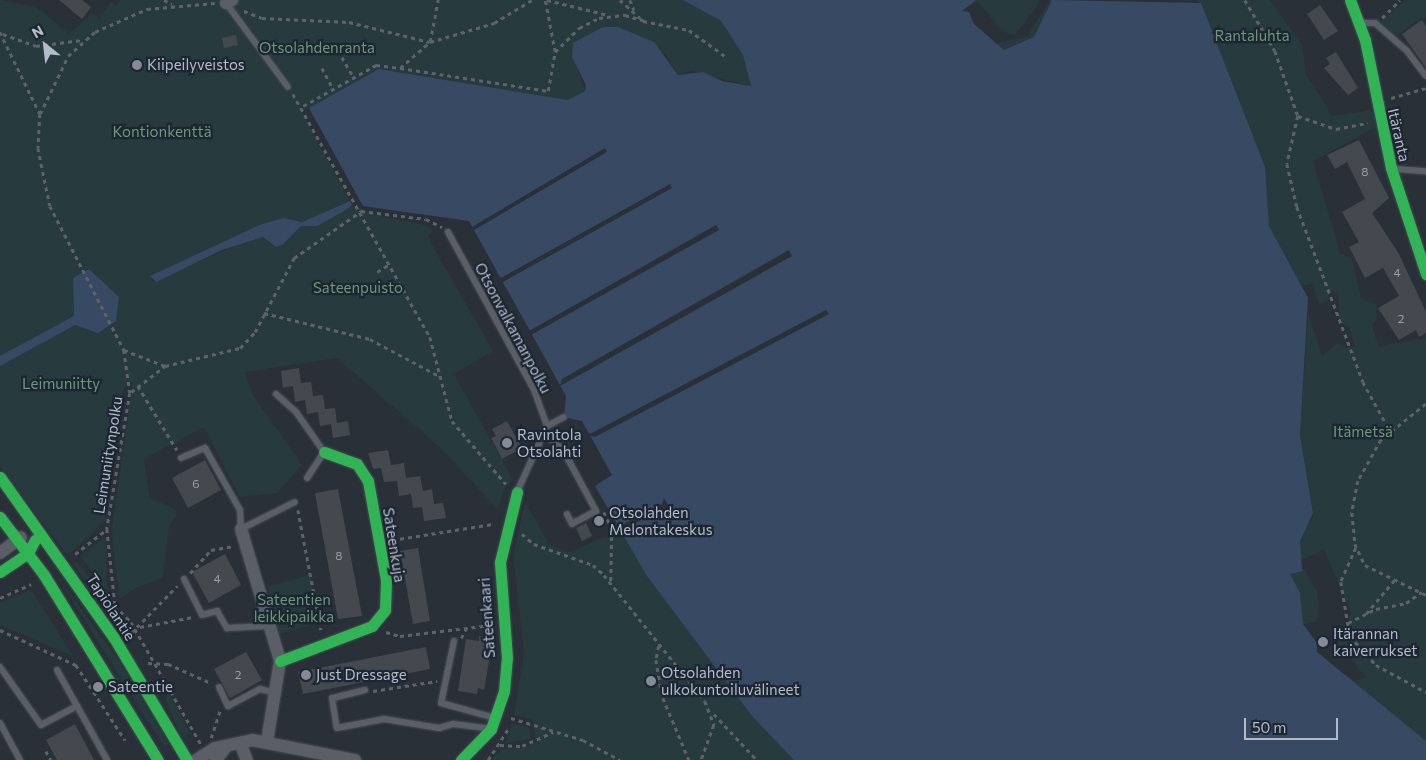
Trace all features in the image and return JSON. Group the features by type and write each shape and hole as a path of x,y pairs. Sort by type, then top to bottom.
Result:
{"street":[{"name":"Itäranta","path":"1350,0 1360,23 1391,168 1426,274"},
{"name":"Sateenkuja","path":"324,452 357,464 364,473 379,542 386,605 378,622"},
{"name":"Tapiolantie","path":"0,477 40,530 114,638 187,760"},
{"name":"Sateenkaari","path":"461,760 502,718 507,658 500,562 514,491"},
{"path":"0,517 28,553 158,760"},
{"path":"241,529 268,626 280,661 267,741"},
{"path":"0,553 17,539 40,530"},
{"path":"0,572 28,553 40,530"},
{"path":"280,661 378,622"},
{"path":"206,758 240,743 267,741 355,760"},
{"path":"240,743 247,760"}],"lane":[{"path":"229,2 288,87"},
{"path":"1360,23 1375,23 1408,51 1426,76"},
{"path":"1391,168 1426,171"},
{"name":"Otsonvalkamanpolku","path":"448,232 534,390 547,426 546,436 514,491"},
{"path":"276,394 296,412 324,452 307,478"},
{"path":"547,426 564,417"},
{"path":"546,436 562,448 596,511 572,524 567,514"},
{"path":"181,458 205,448 240,510 241,529 296,502"},
{"path":"184,579 202,616 218,611 227,628 268,626"},
{"path":"454,641 441,703 502,718"},
{"path":"0,668 41,726 77,706"},
{"path":"57,670 107,760"},
{"path":"219,687 228,706 260,689 276,694"},
{"path":"365,690 332,698 337,728 384,720 439,728 453,724 491,729"},
{"path":"0,723 20,760"}],"path":[{"path":"164,0 173,5"},
{"path":"430,42 438,0"},
{"path":"400,68 430,42 494,23 532,0"},
{"path":"303,106 376,65 548,91 555,52 546,0 609,15 689,30 725,56"},
{"path":"620,0 643,20"},
{"path":"630,0 634,12"},
{"path":"1245,0 1275,52 1298,116 1287,164 1297,207 1364,382 1390,431"},
{"path":"1375,23 1400,0"},
{"path":"40,114 61,66 83,40 129,15 173,5 229,2 262,18 349,22 430,42"},
{"path":"555,52 579,28 609,15"},
{"path":"1,33 36,46 83,40"},
{"path":"1,33 40,114"},
{"path":"342,57 354,78"},
{"path":"322,68 333,89"},
{"path":"288,87 303,106 430,337 452,421 514,491"},
{"path":"1382,98 1403,97 1426,88"},
{"name":"Leimuniitynpolku","path":"40,114 38,148 50,206 113,325 124,350 130,393 107,529 115,604 131,622 171,691 206,758"},
{"path":"1298,116 1336,129 1380,121"},
{"path":"130,393 165,366 240,348 264,313 294,258 361,211 426,220 448,232"},
{"path":"377,272 390,264"},
{"path":"264,313 370,339 441,377"},
{"path":"124,350 165,366"},
{"path":"138,386 181,458"},
{"path":"1426,404 1390,431 1368,460 1354,494 1356,548 1341,582 1350,636 1376,665 1426,692"},
{"path":"296,502 324,644"},
{"path":"596,511 604,512 612,530 612,584"},
{"path":"379,542 498,524"},
{"path":"514,528 534,544 593,565 612,584 713,713 757,760"},
{"path":"1356,548 1370,569 1396,578 1426,595"},
{"path":"1365,615 1396,578"},
{"path":"1348,623 1365,615 1406,603 1422,592"},
{"path":"138,627 202,616"},
{"path":"124,626 131,622"},
{"path":"378,622 388,635"},
{"path":"379,638 388,635 505,623"},
{"path":"0,630 76,665 127,744"},
{"path":"659,646 656,660 663,698 689,760"},
{"path":"146,663 154,662 219,687"},
{"path":"365,690 446,680"},
{"path":"165,695 171,691"},
{"path":"210,739 218,712 228,706"},
{"path":"701,760 714,734 713,713"},
{"path":"502,718 582,740 620,760"},
{"path":"500,745 522,746 554,732"},
{"path":"46,751 51,760"}],"green space":[{"path":"0,0 36,7 69,34 92,13 99,18 111,2 116,5 121,0 683,0 721,21 743,55 751,86 691,71 678,75 665,54 578,70 585,91 568,100 380,69 302,112 350,201 302,222 272,221 150,276 153,282 239,244 264,237 276,247 301,226 317,226 352,205 380,216 425,225 434,231 428,235 432,245 493,351 454,374 513,480 506,486 497,509 443,450 337,358 245,372 252,394 302,465 277,493 240,497 204,427 144,459 150,498 174,508 177,515 169,526 163,578 137,587 119,600 112,529 133,382 124,386 106,520 72,552 66,554 0,466"},
{"path":"969,0 1041,0 1015,35 1004,32 977,1 968,8"},
{"path":"1050,0 1058,0 1056,10 1022,54 993,48 999,42 1027,37"},
{"name":"Itämetsä","path":"1198,0 1270,0 1302,45 1306,74 1332,116 1373,110 1376,127 1313,161 1340,253 1352,259 1361,297 1376,305 1377,319 1372,325 1378,346 1426,338 1426,741 1337,669 1354,681 1365,677 1351,658 1331,648 1347,629 1351,611 1324,550 1299,561 1317,591 1319,615 1315,622 1304,624 1312,638 1284,653 1289,528 1312,521 1313,513 1300,435 1308,313 1322,356 1337,343 1347,348 1355,346 1349,327 1339,323 1339,295 1332,290 1327,301 1319,304 1313,284 1301,286 1269,226 1264,167"},
{"path":"1405,0 1426,0 1426,19 1421,18 1395,37 1381,22"},
{"path":"525,502 549,544 568,553 620,530 795,760 492,760 502,749 524,748 536,742 533,720 514,715 524,652 513,555"},
{"path":"103,538 106,541 107,594 81,556"},
{"path":"72,562 78,563 126,622 121,625 99,601"},
{"path":"56,574 121,664 169,744 164,747"},
{"name":"Sateentien leikkipaikka","path":"310,575 319,623 279,634 268,587"},
{"path":"31,590 73,656 0,625 0,603"},
{"path":"169,694 190,733 181,737 165,697"},
{"path":"512,723 530,728 530,739 506,743"}],"water":[{"path":"683,0 976,0 962,11 969,12 974,24 1004,50 1034,37 1052,0 1201,3 1265,167 1269,226 1308,298 1300,435 1313,513 1300,541 1302,571 1290,574 1300,593 1303,624 1317,643 1317,652 1426,741 1426,760 794,760 752,716 647,576 595,486 612,475 582,421 564,417 566,396 469,221 363,206 309,108 379,69 568,100 585,91 586,85 572,57 573,43 603,27 618,27 654,42 678,75 703,72 722,81 751,86 743,55 721,21"},
{"path":"350,201 352,205 317,226 301,226 282,245 276,247 263,237 222,250 156,282 150,276 262,224 284,218 302,222"},
{"path":"89,269 119,297 116,321 98,333 75,325 0,366 0,356 74,316 73,278"}],"pier":[{"path":"605,148 607,152 474,230 472,227"},
{"path":"670,184 672,188 501,283 499,279"},
{"path":"716,225 719,230 531,335 529,331"},
{"path":"789,250 792,256 560,386 562,379"},
{"path":"826,310 829,314 595,437 588,435"},
{"path":"664,498 672,511 668,513 665,509 620,530 618,527 662,504"}],"building":[{"path":"59,0 82,0 91,7 82,19"},
{"path":"1320,5 1338,31 1324,40 1307,14"},
{"path":"1422,20 1426,26 1426,68 1402,34"},
{"path":"236,35 238,45 224,48 222,38"},
{"path":"1336,52 1358,88 1348,95 1324,68 1330,64 1326,58"},
{"path":"1359,140 1389,198 1372,213 1399,254 1426,312 1426,333 1419,337 1416,330 1399,340 1378,308 1399,296 1383,268 1365,278 1349,247 1359,242 1342,212 1365,199 1347,162 1335,169 1327,155"},
{"path":"299,368 301,383 311,382 313,396 323,395 325,409 335,408 337,423 348,421 350,435 333,438 331,424 320,426 318,412 307,414 305,400 295,402 293,386 283,388 281,371"},
{"name":"Ravintola Otsolahti","path":"507,421 522,448 502,459 491,438 496,436 492,429"},
{"path":"388,450 391,465 404,463 406,478 420,476 423,491 432,489 434,504 443,503 446,518 424,521 422,507 413,508 411,494 399,496 397,481 384,482 381,468 373,469 368,453"},
{"path":"205,460 221,490 188,508 172,478"},
{"path":"338,489 362,616 338,619 315,493"},
{"path":"586,523 592,536 582,541 576,528"},
{"path":"418,548 430,621 413,624 400,551"},
{"path":"225,554 241,585 209,603 192,572"},
{"path":"479,636 493,638 484,690 478,688 477,694 458,691 466,639 479,641"},
{"path":"426,647 430,669 303,694 298,672"},
{"path":"246,652 262,680 230,698 214,669"},
{"path":"75,724 94,760 57,760 46,740"}],"traffic: fast":[{"path":"1350,0 1365,40 1391,168 1426,274"},
{"path":"280,661 372,626 385,610 386,580 368,481 357,464 324,452"},
{"path":"0,477 114,638 187,760"},
{"path":"461,760 491,729 504,691 507,658 500,562 517,492"},
{"path":"0,517 44,575 158,760"},
{"path":"0,572 28,553 35,540"}],"place":[{"name":"Kiipeilyveistos","path":"137,65"},
{"name":"Ravintola Otsolahti","path":"507,443"},
{"name":"Otsolahden Melontakeskus","path":"599,521"},
{"name":"Itärannan kaiverrukset","path":"1323,642"},
{"name":"Just Dressage","path":"306,675"},
{"name":"Otsolahden ulkokuntoiluvälineet","path":"651,681"},
{"name":"Sateentie","path":"98,687"}],"park label":[{"name":"Rantaluhta","path":"1252,36"},
{"name":"Otsolahdenranta","path":"317,48"},
{"name":"Kontionkenttä","path":"162,132"},
{"name":"Sateenpuisto","path":"358,288"},
{"name":"Leimuniitty","path":"61,384"}]}
